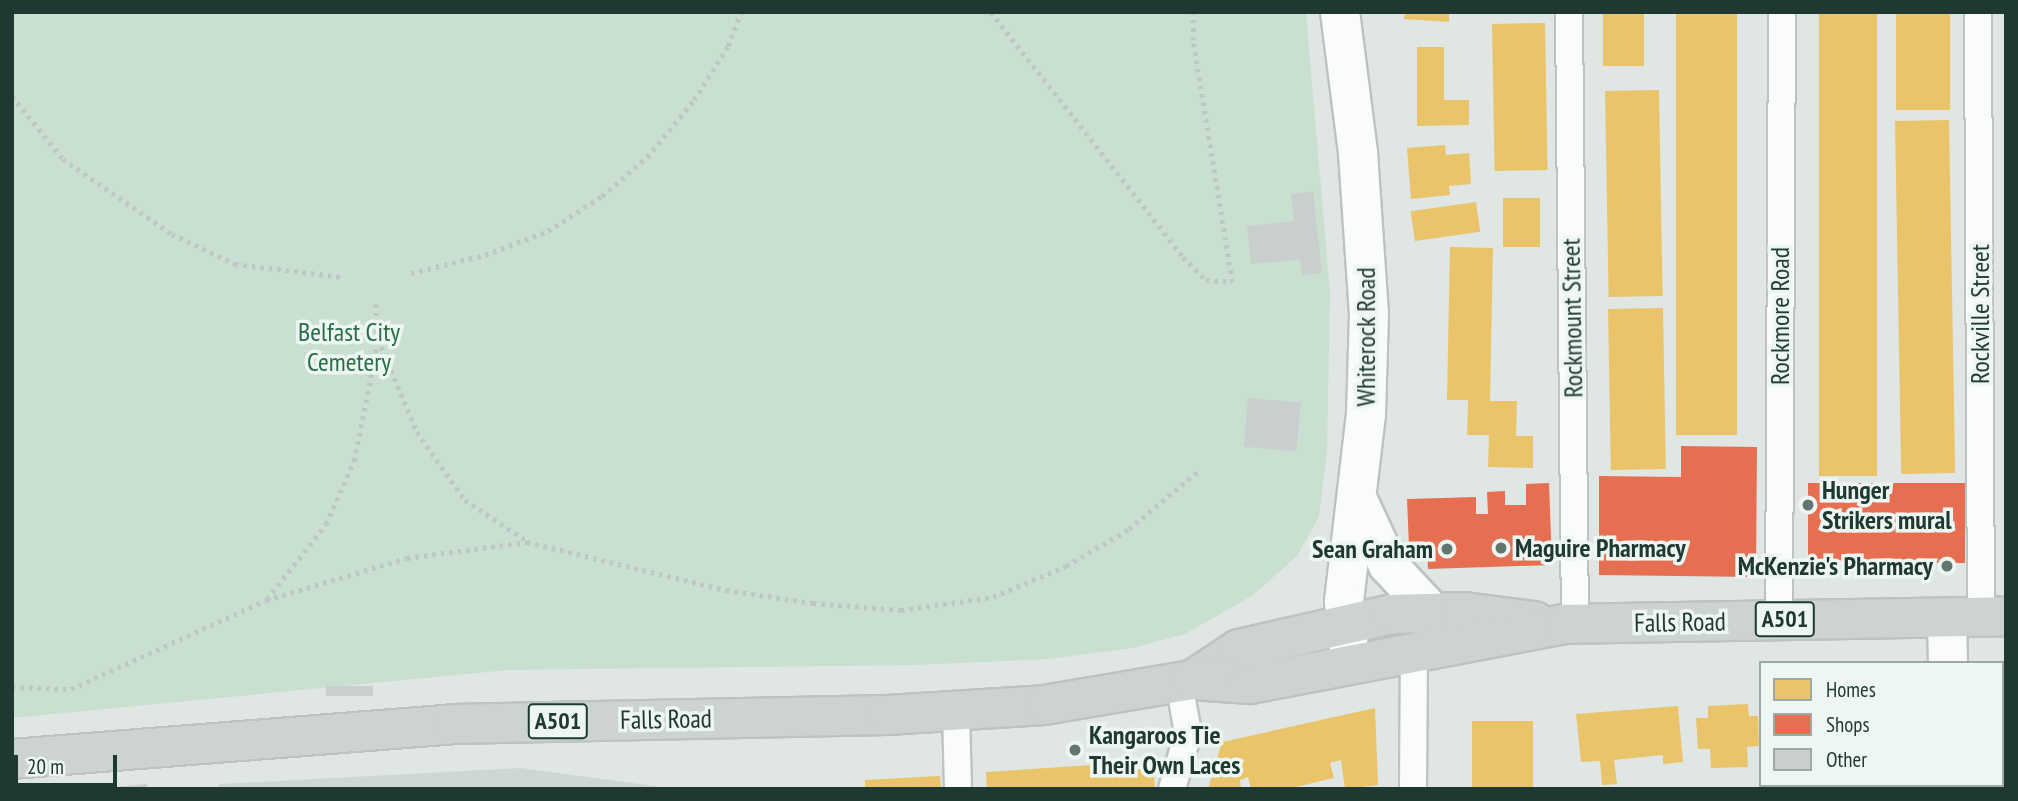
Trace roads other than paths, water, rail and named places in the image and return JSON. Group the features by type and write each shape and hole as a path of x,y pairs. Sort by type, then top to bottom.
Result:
{"main road":[{"name":"Falls Road","path":"1186,682 1239,649 1345,623 1431,611 1569,624 1978,617"},
{"name":"Falls Road","path":"12,759 452,724 956,712 1114,697 1186,682 1250,684 1351,662 1569,624"}],"street":[{"name":"Whiterock Road","path":"1340,12 1358,153 1369,313 1357,498 1345,623 1351,662"},
{"name":"Rockmount Street","path":"1569,12 1569,624"},
{"name":"Rockmore Road","path":"1779,619 1782,12"},
{"name":"Rockville Street","path":"1978,12 1978,617"},
{"path":"1357,498 1388,565 1431,611"},
{"path":"1949,661 1978,617"},
{"path":"1413,653 1413,789"},
{"path":"1172,789 1188,733 1186,682"},
{"path":"956,712 958,789"}],"place":[{"name":"Hunger Strikers mural","path":"1808,505"},
{"name":"Maguire Pharmacy","path":"1501,548"},
{"name":"Sean Graham","path":"1447,549"},
{"name":"McKenzie's Pharmacy","path":"1947,566"},
{"name":"Kangaroos Tie Their Own Laces","path":"1075,750"}],"park label":[{"name":"Belfast City Cemetery","path":"349,347"}]}
